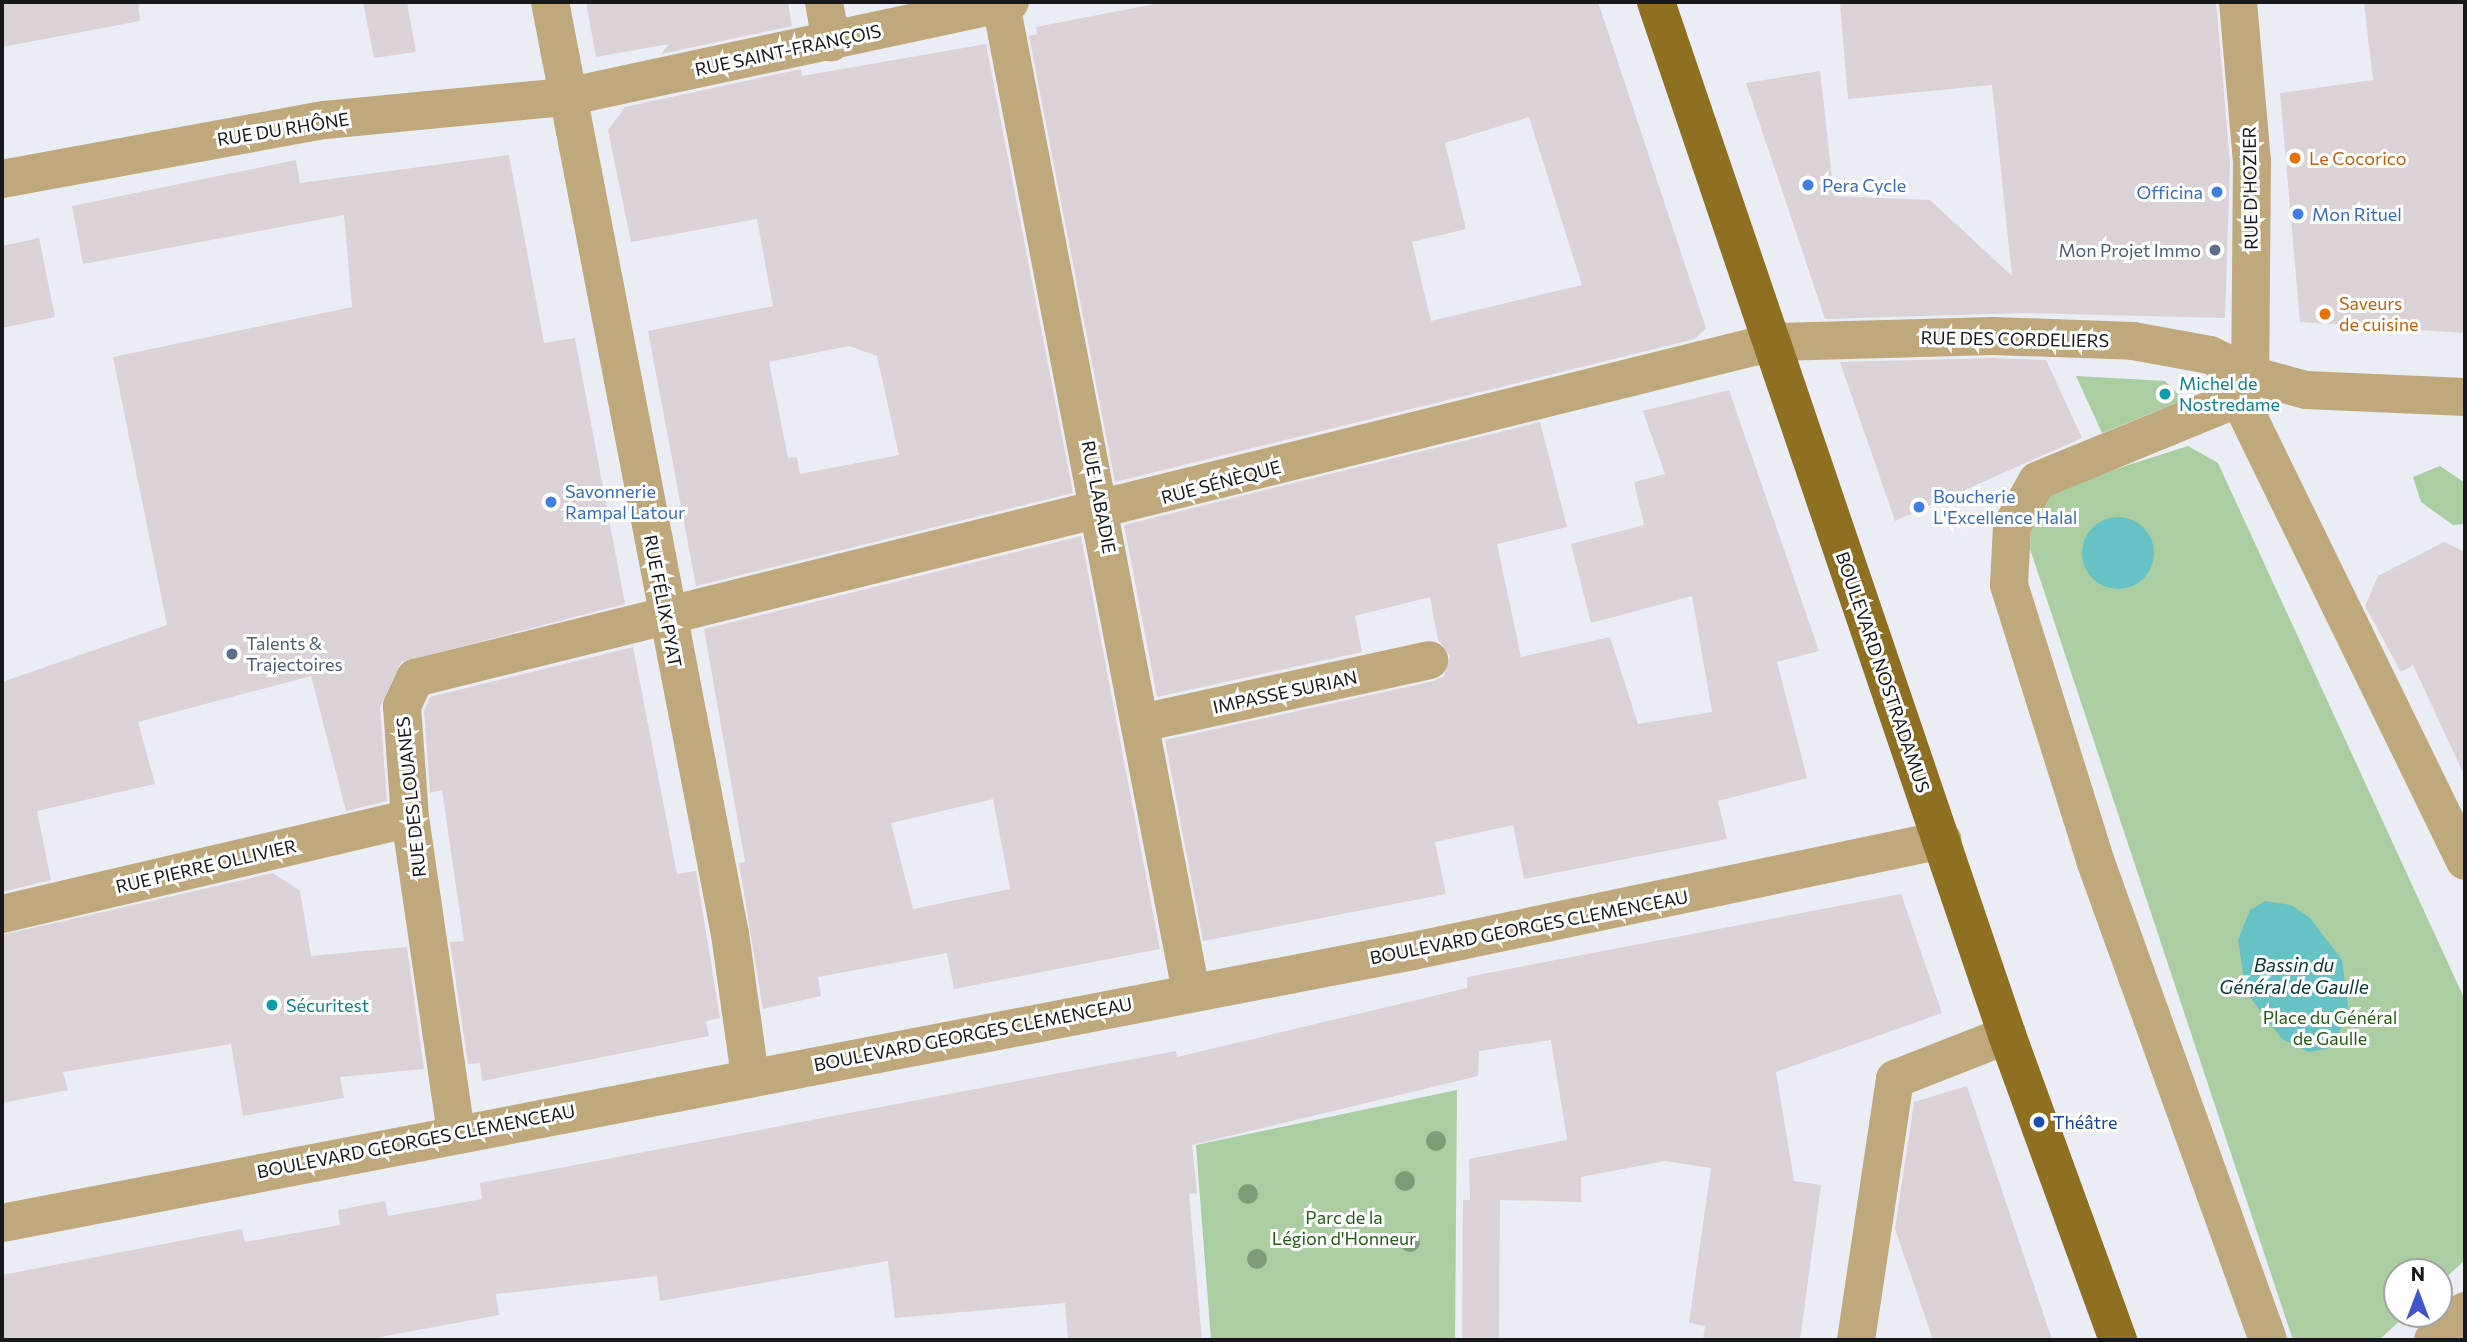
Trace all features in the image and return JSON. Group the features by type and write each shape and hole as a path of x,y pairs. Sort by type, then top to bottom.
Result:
{"main road":[{"name":"BOULEVARD NOSTRADAMUS","path":"1656,2 1774,342 2007,1035 2118,1340"}],"street":[{"name":"RUE FÉLIX PYAT","path":"550,2 667,620 730,934 750,1076"},
{"path":"824,2 831,42"},
{"name":"RUE D'HOZIER","path":"2238,2 2252,161 2245,387"},
{"name":"RUE SAINT-FRANÇOIS","path":"566,97 1005,3"},
{"name":"RUE LABADIE","path":"1005,3 1103,512 1191,992"},
{"name":"RUE DU RHÔNE","path":"2,178 325,120 566,97"},
{"name":"RUE DES CORDELIERS","path":"1774,342 1993,336 2133,341 2210,355 2245,387 2465,397"},
{"name":"RUE SÉNÈQUE","path":"667,620 1774,342"},
{"path":"2268,1340 2095,860 2009,585 2012,526 2037,481 2245,387 2465,861"},
{"name":"RUE DES LOUANES","path":"456,1133 410,818 402,706 415,678 667,620"},
{"name":"IMPASSE SURIAN","path":"1142,723 1429,660"},
{"name":"RUE PIERRE OLLIVIER","path":"2,914 410,818"},
{"name":"BOULEVARD GEORGES CLEMENCEAU","path":"2,1223 1191,992 1942,840"},
{"path":"1856,1340 1895,1079 2007,1035"},
{"path":"2433,1340 2465,1311"}],"green space":[{"path":"2076,376 2165,381 2184,400 2102,433"},
{"name":"Place du Général de Gaulle","path":"2188,446 2218,463 2465,1000 2465,1260 2453,1271 2453,1258 2383,1258 2383,1328 2392,1328 2379,1340 2293,1340 2030,549 2032,512 2053,489"},
{"path":"2440,466 2465,483 2465,524 2453,525 2421,502 2413,477"},
{"name":"Parc de la Légion d'Honneur","path":"1457,1090 1455,1340 1211,1340 1196,1145"}],"water":[{"path":"2118,517 2138,523 2148,533 2154,553 2148,573 2138,583 2118,589 2098,583 2088,573 2082,553 2088,533 2098,523"},
{"name":"Bassin du Général de Gaulle","path":"2265,901 2291,905 2310,918 2342,960 2349,1014 2330,1048 2309,1052 2282,1039 2246,992 2238,940 2250,910"}],"building":[{"path":"2,2 138,2 140,21 2,47"},
{"path":"363,2 407,2 416,52 374,58"},
{"path":"586,2 788,2 792,26 661,54 669,44 596,57"},
{"path":"1165,2 1598,2 1706,328 1695,339 1115,482 1029,36 1037,34 1036,27","holes":["1529,117 1582,285 1431,321 1412,242 1466,229 1445,143"]},
{"path":"1840,2 2216,2 2230,162 2225,318 2024,313 1825,319 1746,83 1820,71 1834,196 1930,200 2012,276 1992,85 1848,99"},
{"path":"2364,2 2465,2 2465,333 2300,322 2280,93 2373,80"},
{"path":"986,44 1073,493 696,586 648,331 773,306 757,219 631,242 608,130 625,107 801,69 802,76","holes":["849,346 877,356 899,455 800,474 797,457 788,458 769,362"]},
{"path":"509,155 544,343 575,338 625,604 401,662 380,707 387,801 346,811 311,676 138,722 155,784 37,811 51,880 2,892 2,682 167,625 113,357 352,307 344,215 83,264 72,206 296,160 300,183"},
{"path":"39,238 55,317 2,328 2,246"},
{"path":"1993,358 2046,360 2082,438 1895,521 1840,362"},
{"path":"1729,390 1819,651 1777,662 1807,778 1718,801 1727,839 1524,879 1513,825 1435,842 1446,894 1203,941 1165,740 1434,681 1444,676 1450,656 1438,640 1430,597 1355,616 1362,652 1157,697 1124,525 1540,422 1567,527 1497,544 1521,657 1610,637 1638,724 1712,712 1692,596 1591,623 1571,544 1644,525 1634,482 1665,474 1643,411"},
{"path":"1081,536 1160,949 954,989 947,953 818,977 821,996 763,1009 739,863 745,862 704,629","holes":["993,799 1010,889 913,909 891,823"]},
{"path":"2444,542 2465,552 2465,777 2413,665 2401,672 2365,606 2378,576"},
{"path":"633,647 677,874 696,871 720,1018 706,1021 709,1036 482,1081 480,1063 468,1064 450,942 464,941 442,790 430,793 424,710 430,697"},
{"path":"273,873 300,891 311,956 407,947 424,1069 340,1077 344,1098 243,1116 231,1044 63,1072 68,1090 2,1103 2,935"},
{"path":"1901,894 1942,1013 1776,1072 1794,1181 1821,1185 1800,1340 1703,1340 1705,1326 1689,1323 1711,1168 1665,1161 1581,1177 1581,1202 1500,1200 1499,1340 1462,1340 1463,1200 1470,1200 1469,1159 1567,1140 1551,1040 1479,1051 1478,1076 1192,1145 1197,1193 1189,1194 1202,1340 1068,1340 1065,1303 895,1318 888,1261 660,1301 657,1276 496,1294 499,1315 364,1340 2,1340 2,1275 242,1229 245,1242 340,1225 338,1210 385,1201 388,1216 482,1199 480,1183 1176,1051 1177,1057 1467,988 1467,977"},
{"path":"1967,1086 2052,1340 1933,1340 1895,1229 1914,1102"}],"place":[{"name":"Le Cocorico","path":"2295,158"},
{"name":"Pera Cycle","path":"1808,185"},
{"name":"Officina","path":"2217,192"},
{"name":"Mon Rituel","path":"2298,214"},
{"name":"Mon Projet Immo","path":"2215,250"},
{"name":"Saveurs de cuisine","path":"2325,314"},
{"name":"Michel de Nostredame","path":"2165,394"},
{"name":"Savonnerie Rampal Latour","path":"551,502"},
{"name":"Boucherie L'Excellence Halal","path":"1919,507"},
{"name":"Talents & Trajectoires","path":"232,654"},
{"name":"Sécuritest","path":"272,1005"},
{"name":"Théâtre","path":"2039,1122"}]}
